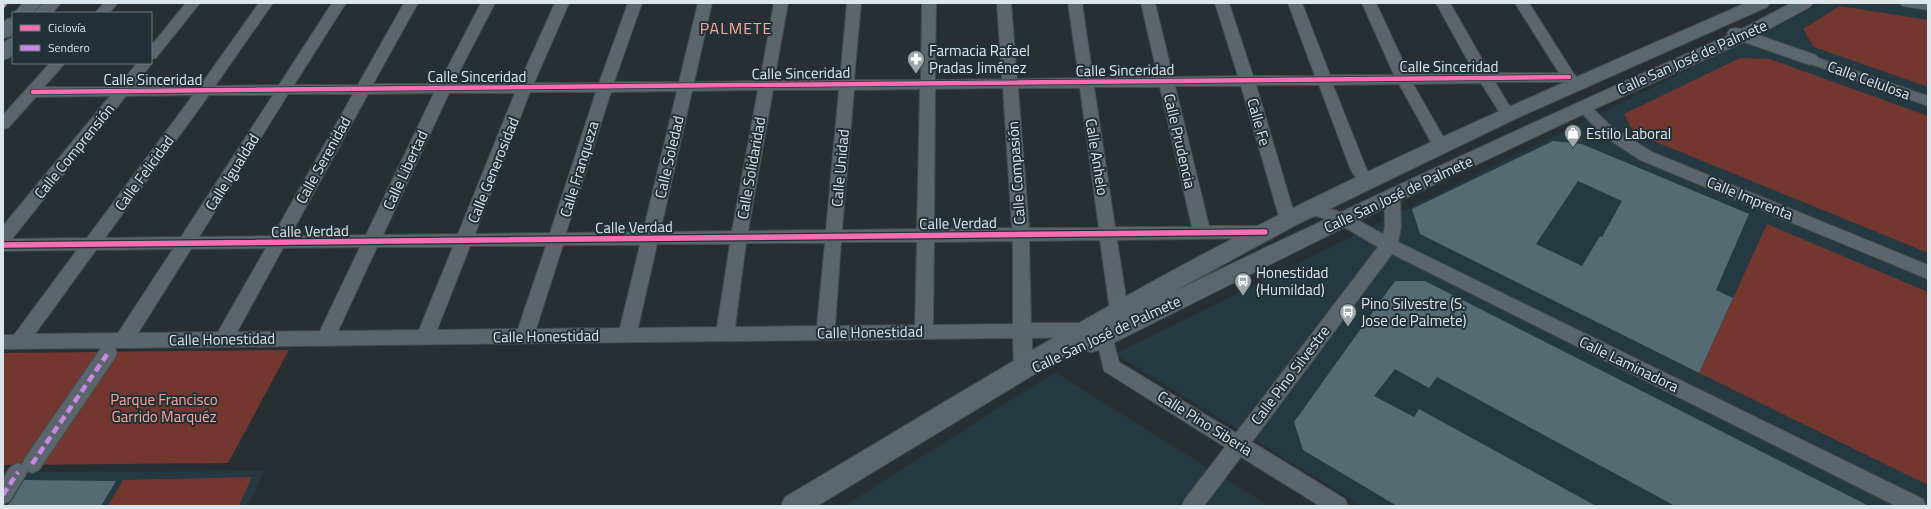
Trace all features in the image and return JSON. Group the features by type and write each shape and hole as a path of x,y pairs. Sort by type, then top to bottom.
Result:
{"street":[{"path":"24,12 33,3"},
{"path":"43,12 52,3"},
{"path":"103,12 111,3"},
{"path":"152,54 193,3"},
{"name":"Calle Felicidad","path":"12,342 92,244 204,91 266,3"},
{"name":"Calle Igualdad","path":"124,340 339,3"},
{"name":"Calle Serenidad","path":"224,339 276,243 411,3"},
{"name":"Calle Libertad","path":"326,338 444,88 488,3"},
{"name":"Calle Generosidad","path":"425,337 525,88 562,3"},
{"name":"Calle Franqueza","path":"525,336 605,87 635,3"},
{"name":"Calle Soledad","path":"627,335 705,3"},
{"name":"Calle Solidaridad","path":"725,334 739,237 781,3"},
{"name":"Calle Unidad","path":"824,333 848,84 854,3"},
{"path":"924,332 928,3"},
{"name":"Calle Compasión","path":"1004,3 1021,235 1023,368"},
{"name":"Calle Anhelo","path":"1075,3 1120,311"},
{"name":"Calle Prudencia","path":"1148,3 1202,232"},
{"name":"Calle Fe","path":"1222,3 1247,81 1288,220"},
{"path":"1294,3 1358,168 1366,181"},
{"path":"1369,3 1402,78 1441,147"},
{"path":"1443,3 1484,78 1508,115"},
{"path":"1522,3 1574,81 1583,107"},
{"name":"Calle San José de Palmete","path":"993,387 1097,333 1120,311 1310,208 1508,115 1574,81 1707,27 1761,3"},
{"name":"Calle San José de Palmete","path":"794,506 1023,368 1531,131 1744,34 1778,18 1804,3"},
{"path":"1907,3 1928,6"},
{"path":"1778,18 1778,29 1788,42 1810,59"},
{"path":"3,33 12,24"},
{"path":"1707,27 1744,34 1810,59"},
{"path":"3,54 12,45"},
{"name":"Calle Celulosa","path":"1810,59 1928,101"},
{"path":"3,124 57,64"},
{"name":"Calle Comprensión","path":"3,238 143,64"},
{"name":"Calle Sinceridad","path":"33,92 1086,83 1402,78 1484,78 1574,81"},
{"path":"1531,131 1574,81"},
{"name":"Calle Imprenta","path":"1583,107 1607,131 1646,156 1928,272"},
{"path":"1389,245 1393,227 1392,196"},
{"name":"Calle Laminadora","path":"1310,208 1343,219 1389,245 1916,506"},
{"name":"Calle Verdad","path":"3,245 1265,232"},
{"name":"Calle Pino Silvestre","path":"1192,506 1389,245"},
{"name":"Calle Honestidad","path":"12,342 1022,330 1097,333"},
{"name":"Calle Pino Siberia","path":"1097,333 1111,366 1338,506"},
{"path":"3,495 25,468 108,353"}],"shaded area":[{"path":"1823,3 1928,3 1928,506 1362,506 1115,354"},
{"path":"1055,372 1269,506 844,506"},
{"path":"264,471 248,506 3,506 3,472"}],"green space":[{"path":"1840,6 1928,20 1928,87 1814,47 1803,29"},
{"path":"1740,58 1770,59 1928,116 1928,253 1634,133 1624,114"},
{"path":"1767,224 1928,292 1928,485 1699,373"},
{"name":"Parque Francisco Garrido Marquéz","path":"289,350 228,463 3,465 3,353"},
{"path":"252,477 239,506 108,506 123,480"}],"building":[{"path":"1553,141 1582,144 1749,214 1716,290 1733,298 1699,373 1420,234 1412,209","holes":["1578,181 1622,201 1602,237 1600,236 1582,266 1536,244"]},
{"path":"1395,281 1425,281 1869,506 1675,506 1437,377 1429,388 1395,369 1374,396 1414,417 1419,409 1596,506 1397,506 1303,450 1294,422"},
{"path":"24,480 116,481 101,506 6,506 11,502"}],"marked path":[{"path":"3,7 6,3"},
{"path":"32,464 108,353"},
{"path":"3,495 18,472"}],"cycle path":[{"path":"33,92 1085,83 1569,77"},
{"path":"3,245 1265,232"}],"place":[{"name":"Farmacia Rafael Pradas Jiménez","path":"916,74"},
{"name":"Estilo Laboral","path":"1573,148"},
{"name":"Honestidad (Humildad)","path":"1243,296"},
{"name":"Pino Silvestre (S. Jose de Palmete)","path":"1348,327"}],"district":[{"name":"PALMETE","path":"736,28"}]}
